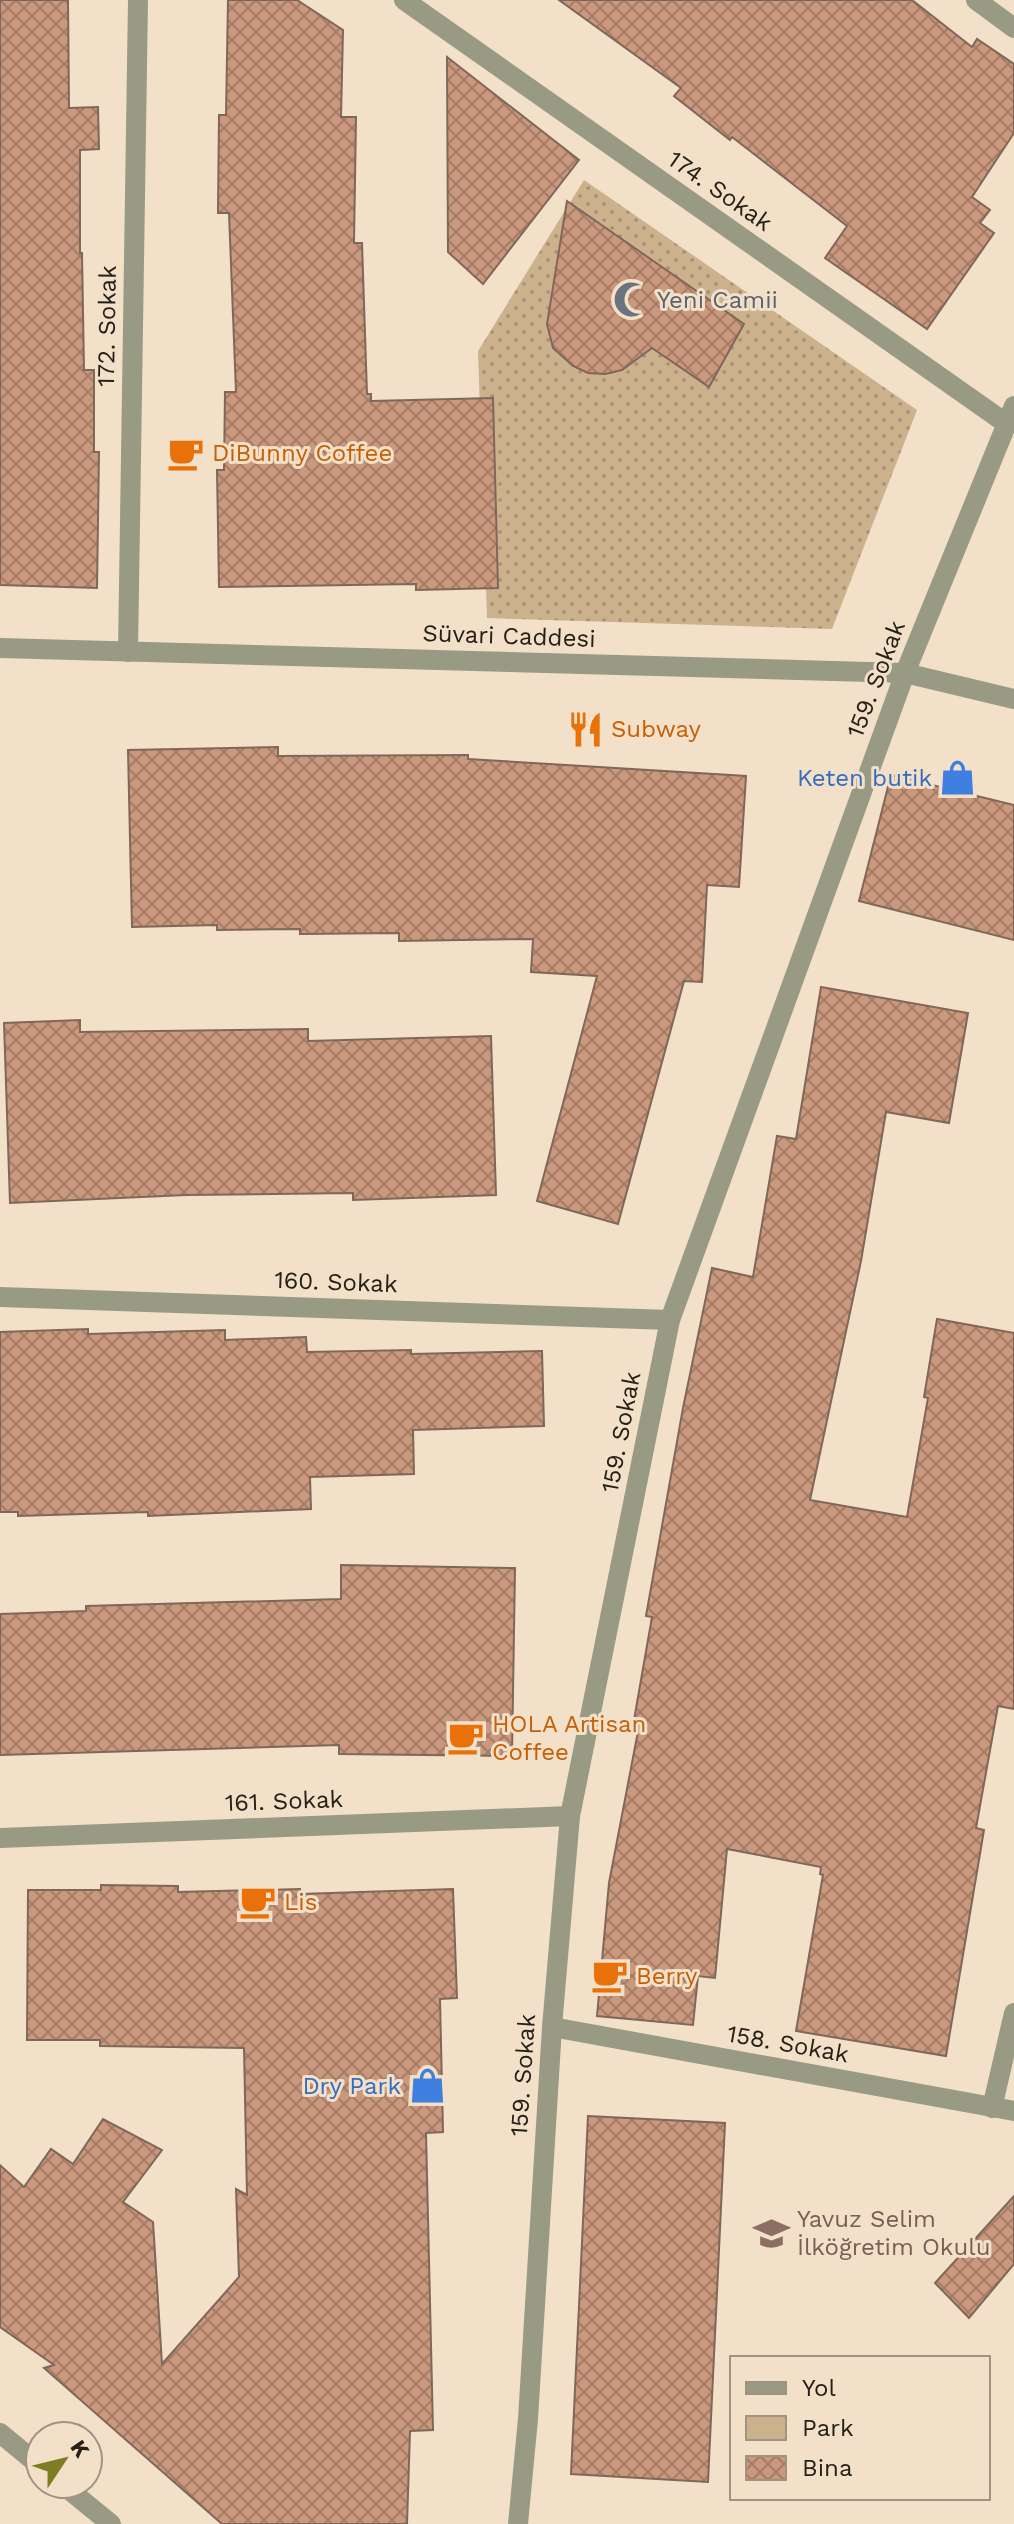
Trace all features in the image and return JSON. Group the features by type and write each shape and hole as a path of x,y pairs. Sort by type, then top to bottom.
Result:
{"street":[{"name":"172. Sokak","path":"128,652 138,0"},
{"name":"174. Sokak","path":"404,0 1010,415"},
{"path":"976,0 1014,28"},
{"name":"159. Sokak","path":"518,2524 528,2419 552,2027 570,1816 670,1320 905,673 1010,415"},
{"name":"Süvari Caddesi","path":"0,648 905,673 1014,699"},
{"name":"160. Sokak","path":"0,1297 670,1320"},
{"name":"161. Sokak","path":"0,1838 570,1816"},
{"path":"992,2108 1014,2013"},
{"name":"158. Sokak","path":"552,2027 1014,2111"},
{"path":"0,2433 24,2453"},
{"path":"82,2500 111,2524"}],"green space":[{"path":"584,180 917,410 832,629 487,618 478,351"}],"building":[{"path":"0,0 68,0 69,108 98,107 99,149 80,150 84,370 94,370 94,452 99,452 97,588 0,585"},
{"path":"228,0 297,0 343,30 341,117 356,117 354,243 362,243 367,394 371,394 371,401 493,398 498,588 416,590 416,584 219,587 217,470 224,470 225,392 236,392 229,213 218,213 219,115 226,115"},
{"path":"559,0 912,0 972,47 977,39 1014,64 1014,133 972,197 990,210 980,223 994,233 927,329 825,258 847,226 674,96 681,88"},
{"path":"447,57 579,160 483,284 448,252"},
{"name":"Yeni Camii","path":"567,201 744,324 709,387 652,348 622,370 605,374 588,373 573,366 553,348 547,324"},
{"path":"278,747 278,756 468,755 468,759 746,776 739,887 707,885 702,982 684,981 618,1224 537,1201 597,976 531,972 533,939 399,941 399,933 300,934 300,929 217,930 217,925 132,927 128,750"},
{"path":"891,775 1014,805 1014,940 859,901"},
{"path":"821,987 968,1013 949,1123 886,1112 861,1261 810,1500 907,1517 928,1398 924,1397 937,1319 1014,1333 1014,1709 998,1706 976,1828 984,1830 946,2056 796,2031 823,1875 820,1874 821,1867 727,1849 715,1978 698,1976 693,2025 597,2016 609,1883 640,1721 634,1720 652,1617 646,1616 683,1408 712,1268 753,1277 777,1136 796,1139"},
{"path":"80,1020 80,1032 308,1029 308,1041 491,1036 496,1195 353,1200 353,1193 186,1195 10,1203 4,1023"},
{"path":"88,1329 88,1334 225,1330 225,1340 306,1337 307,1352 411,1350 411,1354 542,1351 544,1426 413,1430 414,1474 310,1477 311,1509 148,1516 148,1512 18,1516 18,1512 0,1512 0,1332"},
{"path":"341,1565 515,1568 512,1756 339,1754 339,1745 0,1755 0,1614 86,1611 86,1606 341,1599"},
{"path":"101,1885 178,1886 178,1892 300,1889 300,1894 453,1889 457,1998 440,1999 443,2132 426,2133 433,2430 410,2431 407,2524 222,2524 44,2368 54,2365 0,2327 0,2165 24,2187 51,2149 73,2164 103,2119 162,2150 123,2202 153,2222 162,2364 239,2277 236,2189 247,2195 244,2048 100,2046 100,2040 27,2040 28,1890 101,1890"},
{"path":"588,2116 725,2123 708,2482 571,2474"},
{"path":"1014,2196 1014,2264 969,2318 935,2283"}],"place":[{"name":"Yeni Camii","path":"631,300"},
{"name":"DiBunny Coffee","path":"186,453"},
{"name":"Subway","path":"585,729"},
{"name":"Keten butik","path":"958,778"},
{"name":"HOLA Artisan Coffee","path":"466,1738"},
{"name":"Lis","path":"258,1902"},
{"name":"Berry","path":"610,1976"},
{"name":"Dry Park","path":"427,2086"},
{"name":"Yavuz Selim İlköğretim Okulu","path":"771,2233"}]}
